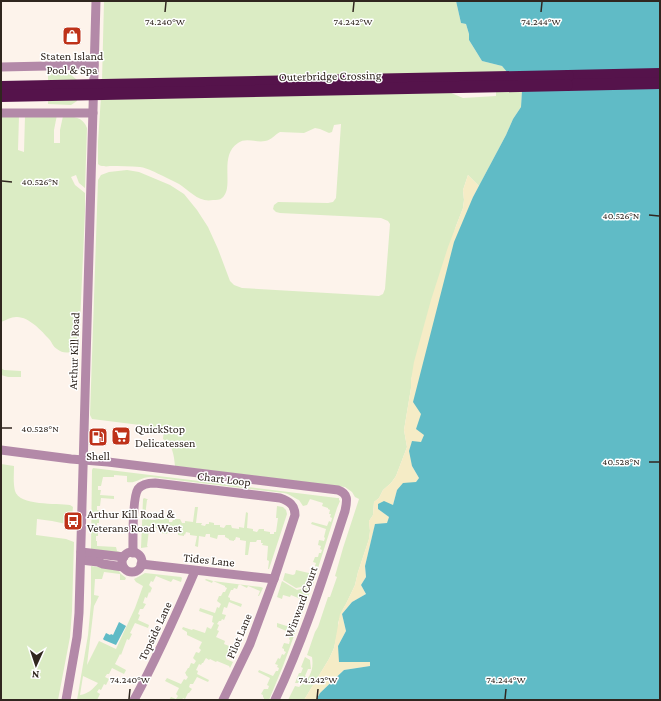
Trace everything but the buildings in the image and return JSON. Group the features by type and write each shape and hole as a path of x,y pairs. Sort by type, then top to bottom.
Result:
{"highway":[{"name":"Outerbridge Crossing","path":"1,87 660,74"},
{"name":"Outerbridge Crossing","path":"1,96 660,83"}],"street":[{"name":"Arthur Kill Road","path":"66,700 78,631 79,613 96,1"},
{"path":"1,67 94,65"},
{"path":"1,113 93,113"},
{"path":"1,450 83,460"},
{"name":"Winward Court","path":"83,460 338,490 344,494 347,503 345,511 313,608 275,700"},
{"name":"Chart Loop","path":"133,553 135,498 138,489 144,484 155,483 280,498 287,500 295,511 274,579"},
{"path":"123,562 129,554 133,553 139,556 142,564"},
{"name":"Tides Lane","path":"81,556 103,564 123,562"},
{"name":"Tides Lane","path":"81,556 123,562"},
{"name":"Tides Lane","path":"123,562 127,570 133,572 138,570 142,564 274,579"},
{"name":"Topside Lane","path":"134,700 152,667 195,571"},
{"name":"Pilot Lane","path":"223,700 250,644 274,579"}],"green space":[{"path":"104,1 456,1 461,23 466,24 469,40 482,61 502,66 522,90 521,107 513,119 479,186 468,175 463,190 463,208 456,226 411,380 404,430 407,447 396,476 383,490 379,498 374,502 373,515 369,521 369,539 355,585 338,623 334,648 304,700 288,700 295,686 299,687 306,681 312,670 312,657 307,655 328,597 330,597 337,577 335,576 359,499 345,487 175,466 171,447 163,439 164,428 92,419 90,415 98,180 101,175 109,172 127,170 139,172 170,185 184,194 208,227 230,281 234,285 242,288 379,296 383,294 385,289 390,224 388,221 381,218 280,213 273,209 274,205 278,202 333,202 336,198 341,124 334,125 332,132 329,133 315,128 304,133 280,132 269,140 265,141 241,141 232,149 229,156 226,193 218,200 203,200 177,183 146,168 133,166 100,166 98,164 98,142 102,81","holes":["496,83 496,96 463,98 449,92"]},
{"path":"48,72 69,73 77,80 77,101 71,105 48,104"},
{"path":"57,115 54,130 54,143 60,143 60,130 63,116 80,119 87,128 85,188 79,183 76,175 71,177 75,185 85,193 79,346 72,352 66,353 56,348 39,328 30,321 21,317 14,317 1,322 1,116 19,116 18,150 24,152 25,116"},
{"path":"1,368 4,370 21,371 21,377 8,377 1,375"},
{"path":"1,464 14,466 15,491 18,496 23,499 39,503 70,505 73,507 71,525 37,519 36,535 66,539 74,542 70,637 58,700 1,700"},
{"path":"93,468 339,498 340,501 312,587 306,586 296,588 283,580 285,573 293,575 295,574 296,570 313,574 314,570 316,570 316,563 313,562 315,557 318,557 319,553 321,553 321,546 318,545 319,540 324,541 326,529 311,524 312,522 327,526 329,521 331,522 332,518 330,517 331,514 329,514 330,510 322,506 323,503 310,499 307,505 303,506 299,500 284,493 151,477 127,482 127,476 114,475 114,477 103,477 101,486 98,486 98,490 101,490 100,495 114,496 114,499 101,498 100,506 97,506 97,510 102,511 101,516 99,516 99,523 97,523 97,527 101,527 101,533 98,533 98,536 96,536 97,546 116,547 117,551 120,552 91,549"},
{"path":"144,498 148,500 145,516 151,517 151,520 155,520 158,517 169,519 169,522 172,522 175,519 180,519 182,523 185,523 185,521 193,522 195,507 198,507 196,523 202,523 201,525 205,526 206,524 209,524 209,522 214,523 214,525 220,525 220,527 224,528 226,525 231,525 232,528 239,529 239,527 244,528 246,512 248,513 247,528 253,529 253,531 257,532 259,529 264,529 264,531 270,532 270,534 274,534 274,532 276,532 278,518 276,518 277,506 283,507 287,514 268,569 268,546 262,545 263,543 261,543 261,540 250,542 248,555 245,555 246,541 240,540 240,538 236,537 234,541 229,540 225,537 225,535 218,535 217,539 210,537 210,534 206,534 205,537 199,536 198,547 195,546 197,536 190,535 190,533 186,532 184,536 178,535 178,533 172,532 173,530 169,529 167,534 161,533 159,532 160,529 155,528 155,531 149,530 148,547 141,548"},
{"path":"91,566 118,570 126,578 125,580 120,580 120,574 104,572 102,579 95,579 94,595 99,596 94,606 87,665 99,641 116,649 135,608 143,586 134,579 145,573 182,578 181,582 173,579 171,582 156,576 153,582 151,581 149,585 152,588 147,598 145,597 143,603 146,604 143,609 140,609 138,614 140,615 138,620 149,625 148,628 135,623 130,633 132,634 129,640 127,639 121,655 120,654 115,664 126,670 124,674 112,668 109,674 105,677 109,679 106,685 104,684 101,690 99,689 97,692 100,694 97,700 77,700 88,635 91,603","holes":["83,676 98,683 90,691 80,695"]},
{"path":"205,580 213,581 212,583"},
{"path":"213,581 239,584 237,589 234,588 231,590 228,597 230,600 242,604 241,607 229,602 227,608 224,607 222,614 226,615 224,620 222,619 217,624 219,625 217,630 219,631 216,637 225,641 224,644 229,646 226,659 233,662 230,668 229,666 217,661 216,662 206,658 201,665 199,664 196,670 198,671 197,674 209,680 208,682 197,677 193,684 190,684 189,687 192,689 185,699 169,700 171,697 176,699 178,696 176,694 179,688 165,681 167,678 181,684 184,679 186,680 188,677 185,673 191,663 194,664 196,661 193,658 196,652 199,653 201,650 199,648 202,642 187,635 187,632 182,629 183,627 205,633 207,627 211,629 214,623 212,622 213,616 199,611 200,608 215,613 217,607 219,608 221,604 217,601 219,596 225,592 227,588"},
{"path":"282,581 297,590 304,588 311,589 269,700 264,700 263,695 261,694 264,689 268,689 269,686 267,685 270,678 258,672 259,670 273,676 276,671 278,671 278,665 275,664 278,658 280,659 282,654 284,655 286,652 282,648 284,643 289,644 290,640 291,633 277,627 277,623 293,628 298,620 298,616 295,615 297,610 300,611 304,604 303,600 291,595 290,597 283,595 282,599 277,597"},
{"path":"240,584 263,588 258,596 260,591 248,586 247,588"},
{"path":"305,657 310,660 311,669 308,669 305,676 307,677 301,683 295,683 303,668 301,667"}],"sand":[{"path":"468,175 479,186 473,197 421,414 424,435 412,466 419,478 416,482 397,490 393,505 378,509 389,517 388,523 375,525 365,566 366,577 361,585 366,594 352,602 342,614 346,631 338,646 371,662 370,666 344,670 320,693 316,700 304,700 334,648 340,614 355,585 369,539 369,521 373,515 374,502 379,498 383,490 396,476 407,447 404,430 414,362 431,300 448,247 463,208 463,190"}],"water":[{"path":"456,1 660,1 660,700 316,700 320,693 344,670 370,666 370,662 339,662 338,646 346,631 342,614 352,602 366,594 361,585 366,577 365,566 375,524 387,523 389,517 378,509 378,504 384,501 393,505 397,490 403,483 416,482 419,478 412,466 409,451 412,441 421,442 424,435 416,429 421,414 413,402 454,242 473,197 513,119 521,107 522,90 502,66 482,61 469,40 466,24 461,23"},
{"path":"119,622 126,626 116,645 104,640 103,639 106,633 113,635"}],"place":[{"name":"Staten Island Pool & Spa","path":"72,36"},
{"name":"QuickStop Delicatessen","path":"121,436"},
{"name":"Shell","path":"98,437"},
{"name":"Arthur Kill Road & Veterans Road West","path":"73,521"}]}
